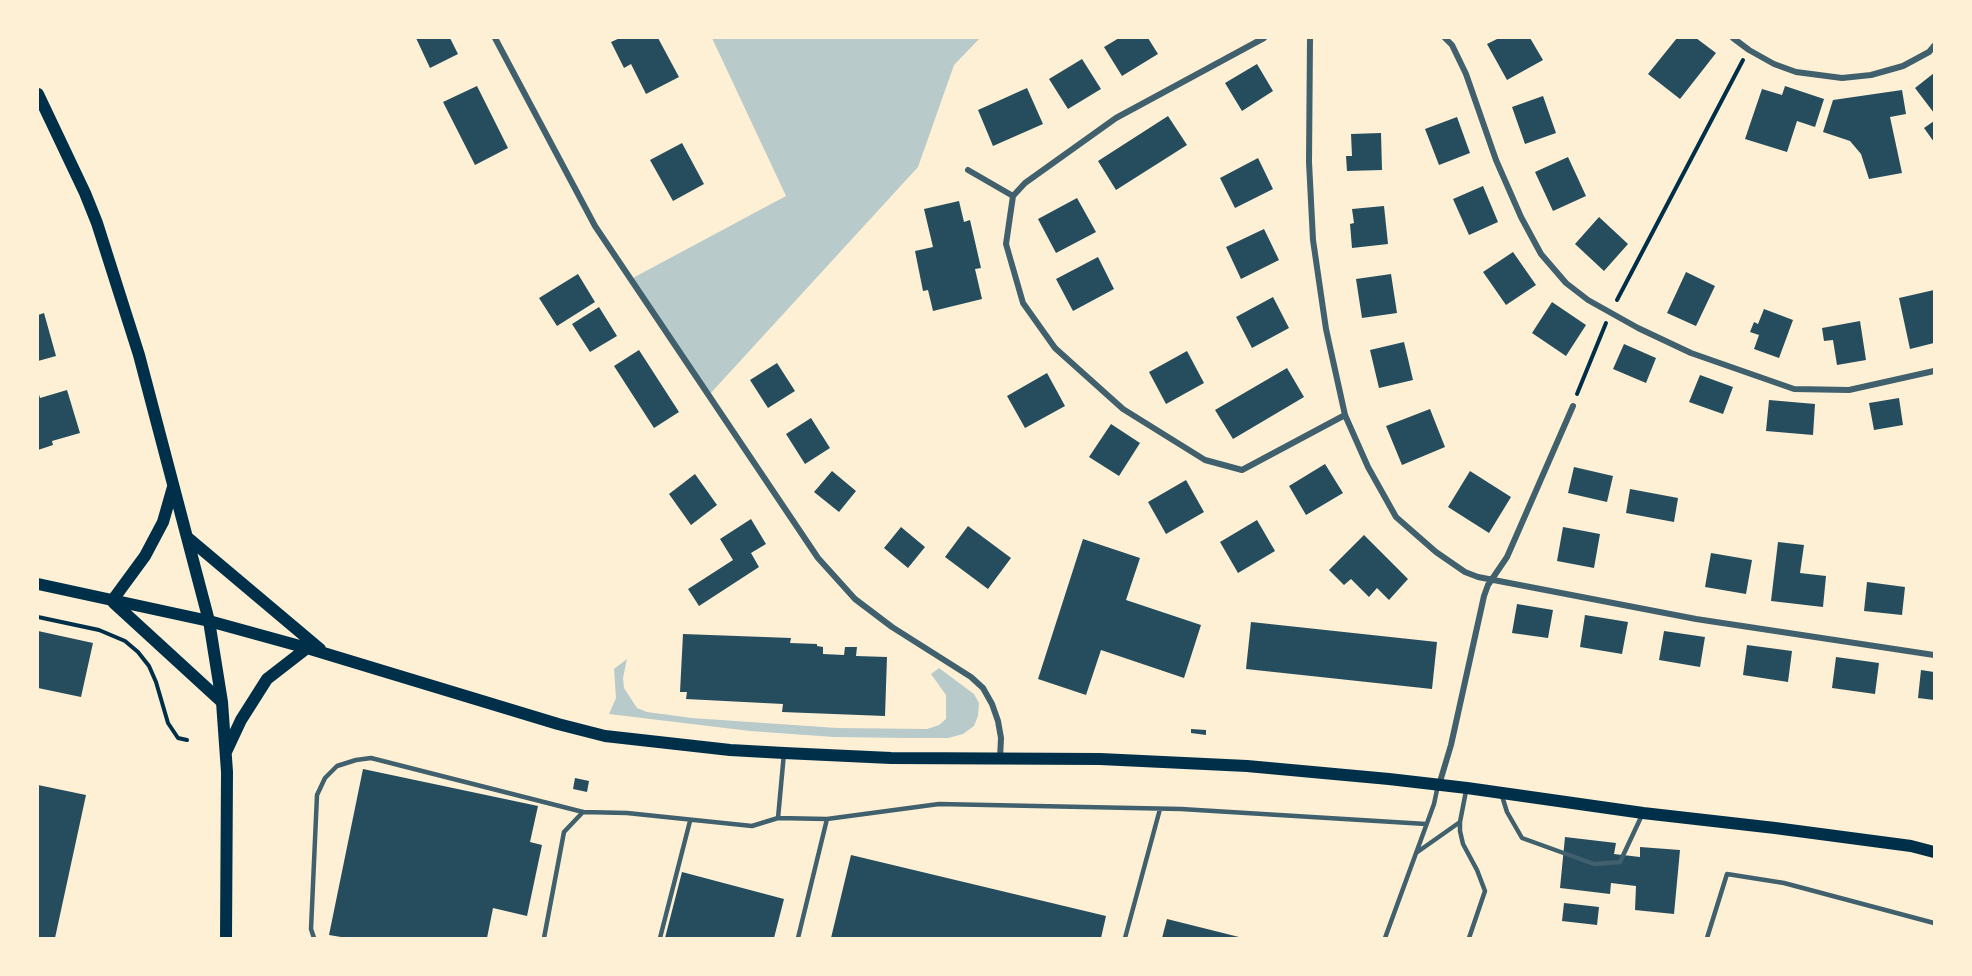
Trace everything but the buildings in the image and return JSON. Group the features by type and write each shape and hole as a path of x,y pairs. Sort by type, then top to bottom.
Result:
{"main road":[{"path":"38,94 97,223 139,355 209,621 222,702 227,772 226,939"},
{"path":"112,601 145,555 163,522 174,486"},
{"path":"187,537 326,654"},
{"path":"38,585 209,621 605,736 730,750 784,753 891,758 1100,759 1247,766 1467,788 1643,813 1787,829 1911,846 1935,852"},
{"path":"112,601 222,702"},
{"path":"225,753 241,720 267,679 307,648"}],"street":[{"path":"495,38 595,226 818,558 864,606 892,627 971,677 983,688 998,721 1001,738 1000,759"},
{"path":"1264,38 1116,118 1025,183 1013,196 1006,244 1023,303 1055,348 1123,409 1204,460 1242,470 1345,415"},
{"path":"1310,38 1309,162 1313,240 1326,329 1345,415 1368,467 1396,517 1436,552 1465,572 1492,579 1696,619 1935,655"},
{"path":"1445,38 1452,45 1466,74 1497,160 1521,217 1541,254 1566,283 1588,300 1690,353 1794,389 1849,390 1935,371"},
{"path":"1733,38 1774,64 1796,72 1842,78 1871,75 1903,66 1929,52 1935,46"},
{"path":"968,170 1013,196"},
{"path":"1438,785 1451,745 1480,610 1492,579 1507,557 1573,406"}],"lane":[{"path":"778,818 784,753"},
{"path":"314,939 311,929 317,795 325,778 337,766 371,758 583,812 627,813 752,826 778,818 827,819 939,804 1160,809 1426,824"},
{"path":"1385,939 1438,785"},
{"path":"1467,788 1460,822 1463,843 1485,891 1469,939"},
{"path":"1501,793 1507,812 1522,838 1594,864 1620,862 1643,813"},
{"path":"1125,939 1160,809"},
{"path":"544,939 564,832 583,812"},
{"path":"798,939 827,819"},
{"path":"660,939 690,821"},
{"path":"1416,853 1460,822"},
{"path":"1707,939 1727,874 1784,883 1935,923"}],"path":[{"path":"1573,406 1610,312 1749,50"},
{"path":"38,617 99,630 125,641 149,666 168,723 178,738 187,740"}],"shaded area":[{"path":"712,38 980,38 954,65 918,167 709,395 631,279 786,196"},
{"path":"627,659 623,678 624,688 637,708 647,712 692,718 837,728 927,729 939,725 946,719 946,695 931,674 939,668 974,694 979,703 978,716 974,726 963,734 948,738 905,738 834,737 750,731 609,714 616,698 614,669"}]}
